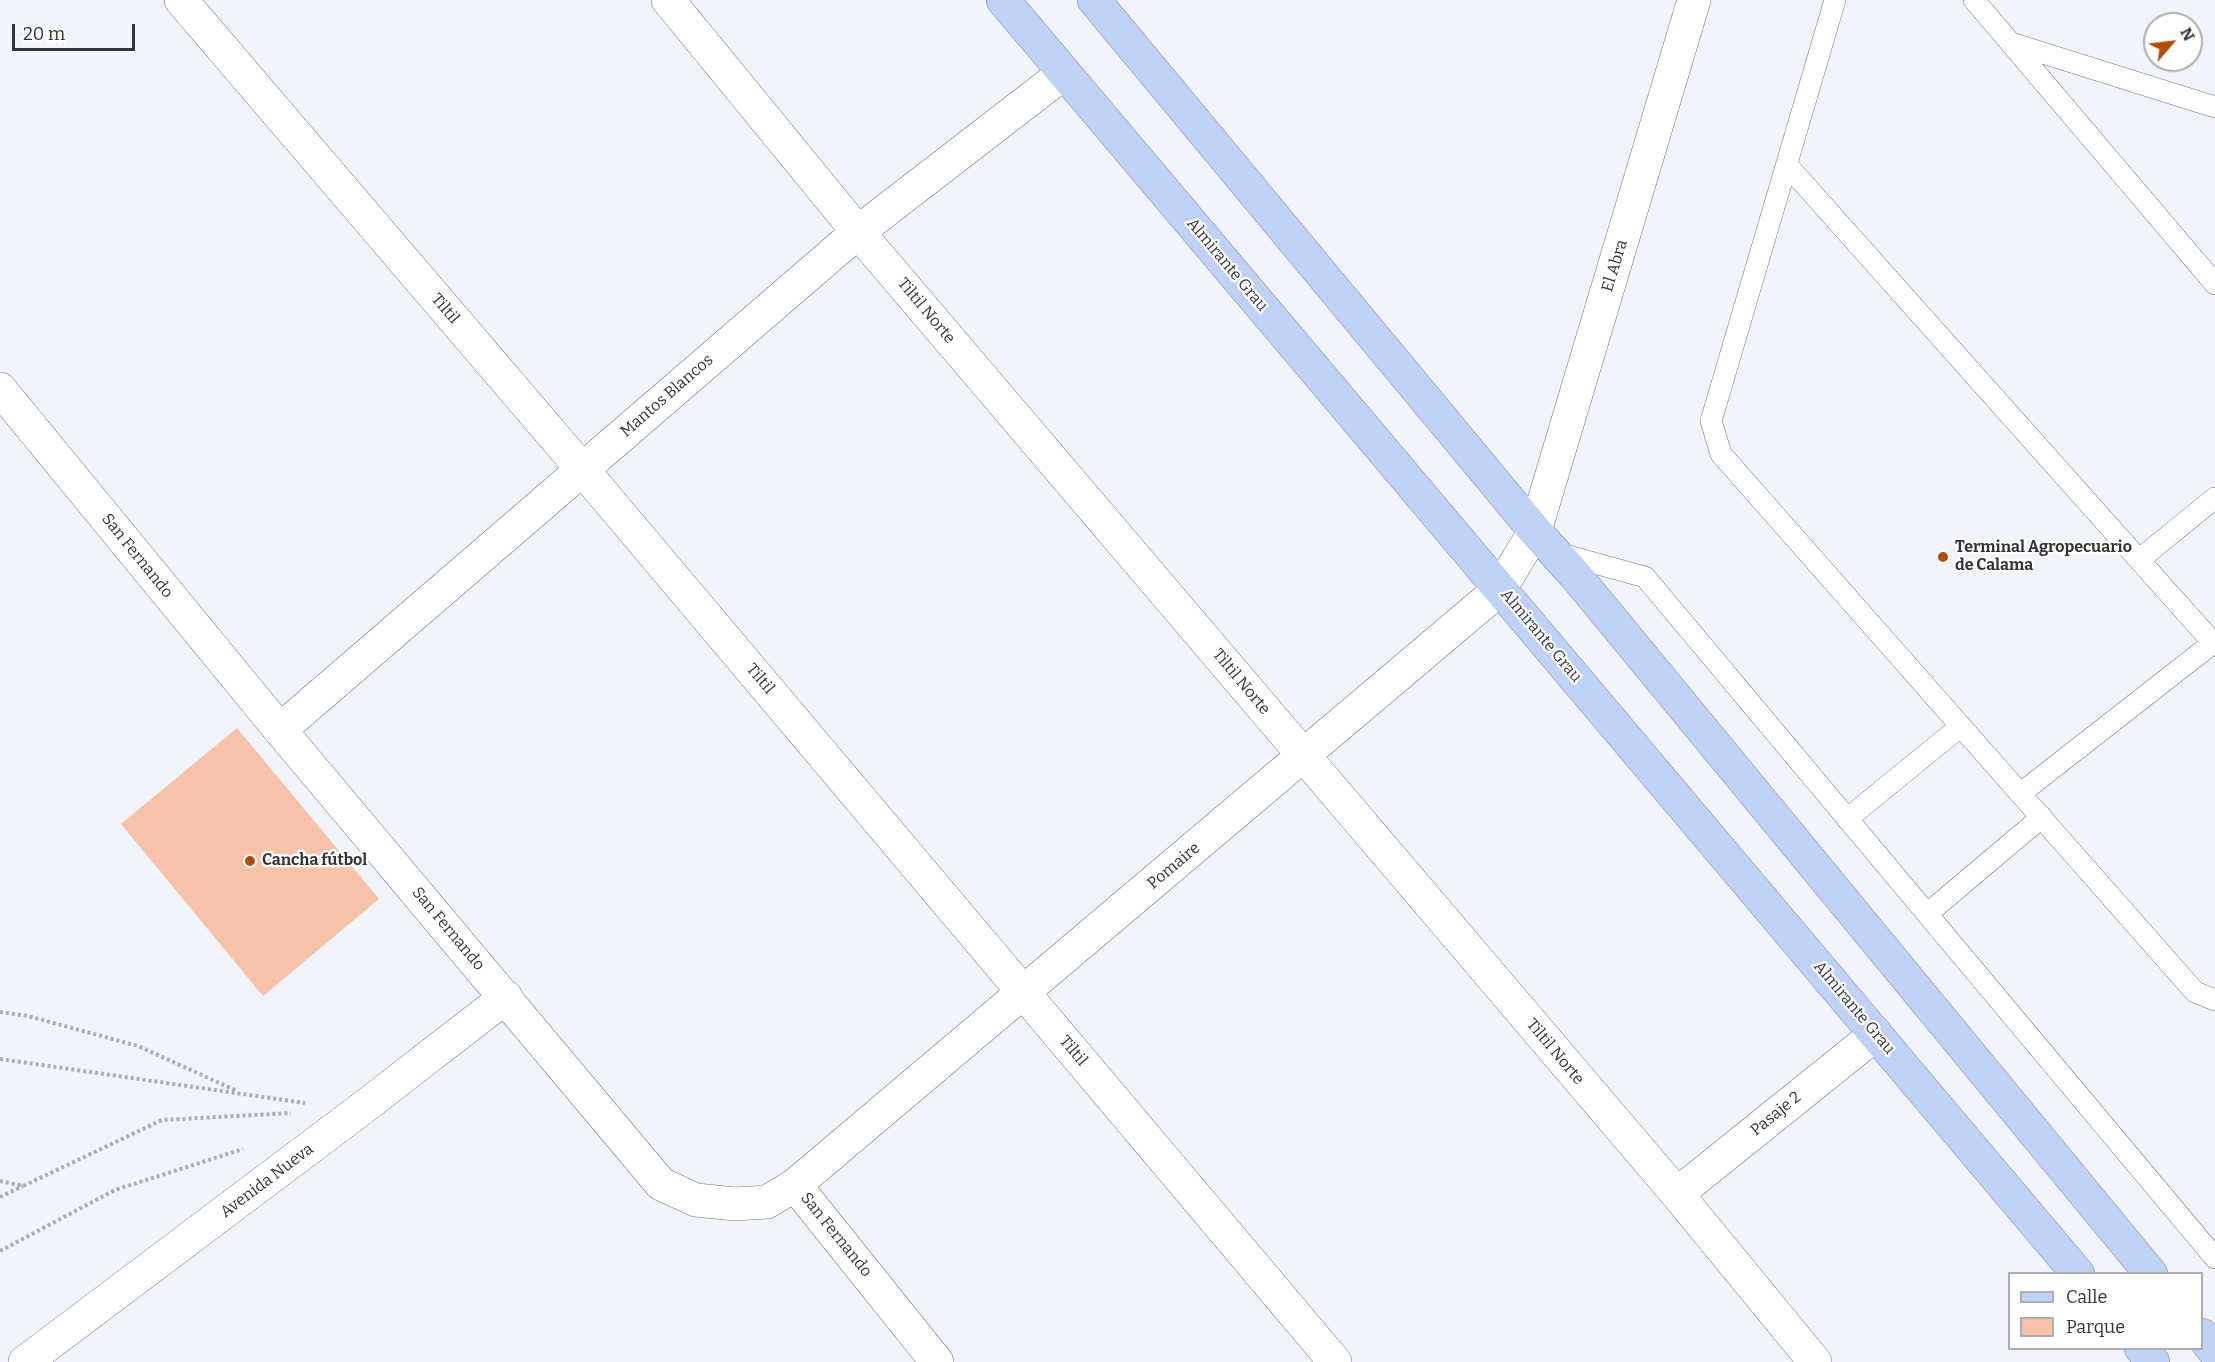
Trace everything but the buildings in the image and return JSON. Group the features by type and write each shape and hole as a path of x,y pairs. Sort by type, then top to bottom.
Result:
{"main road":[{"name":"Almirante Grau","path":"1003,0 2076,1272"},
{"path":"1094,0 2149,1272"},
{"path":"2143,1350 2153,1362"}],"street":[{"name":"Tiltil","path":"181,0 582,469 1335,1362"},
{"name":"Tiltil Norte","path":"668,0 858,232 1677,1194 1815,1362"},
{"name":"El Abra","path":"1545,542 1694,0"},
{"name":"Mantos Blancos","path":"280,730 858,232 1064,72"},
{"name":"San Fernando","path":"0,389 280,730 661,1184 696,1200 735,1204 768,1202 795,1185 937,1362"},
{"name":"Pomaire","path":"795,1185 1500,588 1545,542"},
{"name":"Avenida Nueva","path":"25,1362 506,997"},
{"name":"Pasaje 2","path":"1677,1194 1876,1034"}],"lane":[{"path":"1835,0 1788,166 1711,421 1721,454 2195,992 2215,1000"},
{"path":"1974,0 2215,284"},
{"path":"2010,43 2215,107"},
{"path":"1788,166 2214,644 2021,794"},
{"path":"2140,559 2215,498"},
{"path":"1545,542 1645,577 2215,1258"},
{"path":"1847,819 1961,726"},
{"path":"1927,914 2042,817"}],"path":[{"path":"0,1012 28,1016 138,1046 243,1094"},
{"path":"0,1059 360,1110"},
{"path":"0,1197 162,1120 296,1113"},
{"path":"0,1251 115,1190 249,1147"},
{"path":"0,1180 23,1186"}],"green space":[{"name":"Cancha fútbol","path":"237,728 379,899 263,996 121,824"}],"place":[{"name":"Terminal Agropecuario de Calama","path":"1943,557"},
{"name":"Cancha fútbol","path":"250,861"}]}
